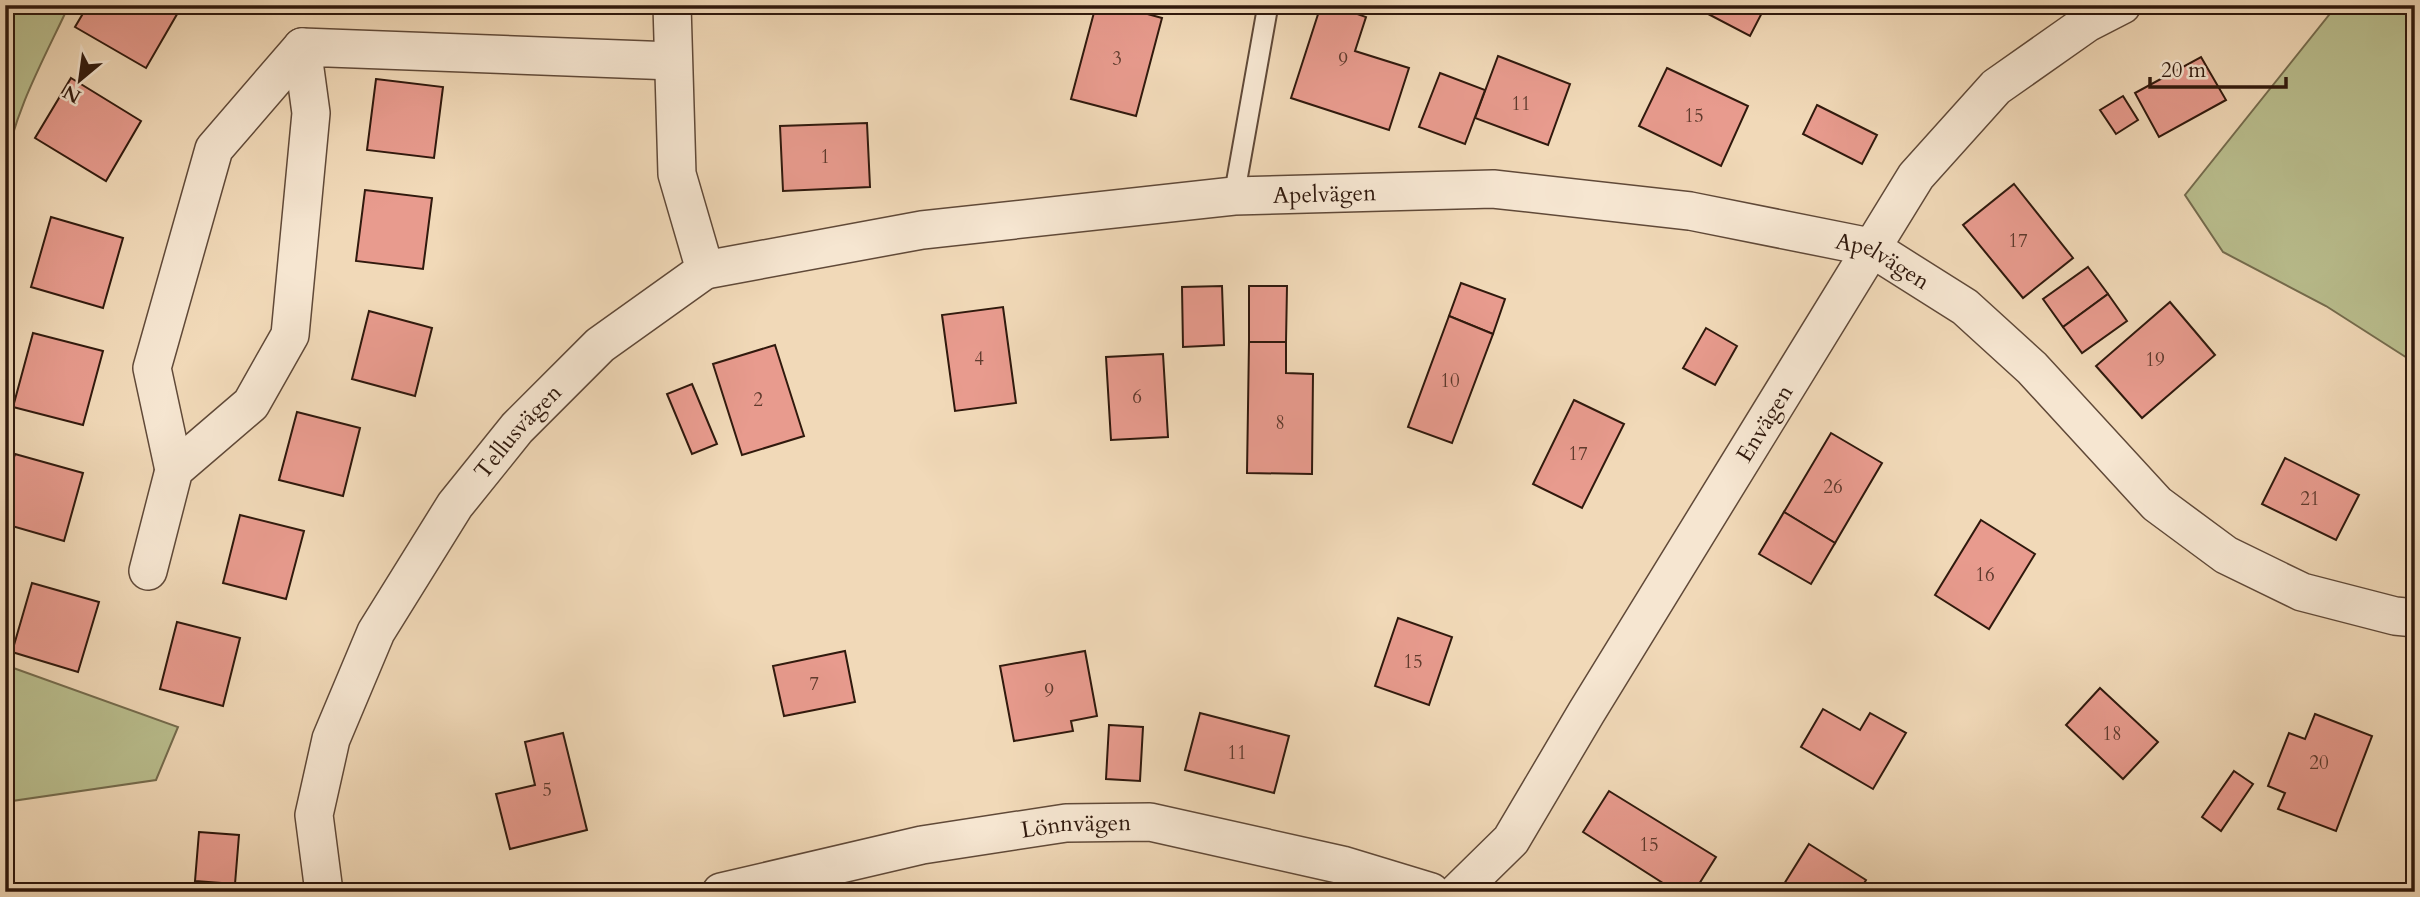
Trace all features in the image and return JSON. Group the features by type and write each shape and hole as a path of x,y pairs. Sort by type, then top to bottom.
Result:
{"street":[{"path":"672,5 677,174 705,270"},
{"name":"Envägen","path":"1458,892 1511,840 1870,247 1916,176 1996,87 2087,23 2122,5"},
{"path":"302,47 673,61"},
{"path":"148,571 174,470 152,368 214,149 302,47"},
{"path":"174,470 251,404 290,335 312,113 302,47"},
{"name":"Apelvägen","path":"705,270 922,230 1234,196 1493,189 1690,211 1870,247 1965,307 2032,368 2157,504 2226,555 2302,592 2415,618"},
{"name":"Tellusvägen","path":"324,892 314,815 331,739 376,632 455,505 517,428 600,345 705,270"},
{"name":"Lönnvägen","path":"721,892 922,845 1066,823 1150,822 1342,864 1431,892"}],"lane":[{"path":"1234,196 1268,5"}],"green space":[{"path":"5,5 69,5 23,105 5,168"},
{"path":"2337,5 2415,5 2415,363 2326,306 2223,252 2185,195"},
{"path":"5,665 178,727 156,780 5,802"}],"building":[{"path":"88,5 173,5 180,9 146,68 75,27"},
{"path":"1096,5 1115,5 1162,18 1136,116 1071,99"},
{"path":"1321,5 1332,5 1366,17 1355,51 1409,68 1389,130 1291,98"},
{"path":"1691,5 1766,5 1750,36"},
{"path":"1498,56 1570,84 1548,145 1475,118"},
{"path":"2201,57 2226,100 2159,137 2135,93"},
{"path":"1667,68 1748,106 1721,166 1639,126"},
{"path":"1440,73 1485,90 1465,144 1419,127"},
{"path":"71,78 141,121 106,181 35,138"},
{"path":"376,79 443,87 434,158 367,150"},
{"path":"2123,96 2138,120 2116,134 2100,110"},
{"path":"1817,105 1877,135 1862,164 1803,134"},
{"path":"867,123 870,187 783,191 780,126"},
{"path":"2014,184 2073,258 2023,298 1963,225"},
{"path":"365,190 432,198 423,269 356,261"},
{"path":"51,217 123,238 103,308 31,287"},
{"path":"2088,267 2108,294 2063,327 2043,299"},
{"path":"1461,283 1505,299 1493,334 1449,316"},
{"path":"1222,286 1224,345 1183,347 1182,287"},
{"path":"1249,286 1287,286 1286,342 1249,342"},
{"path":"2108,294 2127,321 2082,353 2063,327"},
{"path":"2170,302 2215,355 2142,418 2096,366"},
{"path":"1003,307 1016,403 955,411 942,315"},
{"path":"369,311 432,328 415,396 352,379"},
{"path":"1449,316 1493,334 1452,443 1408,427"},
{"path":"1706,328 1737,346 1715,385 1683,368"},
{"path":"33,333 103,351 83,425 13,407"},
{"path":"1249,342 1286,342 1286,373 1313,374 1312,474 1247,473"},
{"path":"775,345 804,436 742,455 713,364"},
{"path":"1163,354 1168,437 1111,440 1106,357"},
{"path":"692,384 717,444 692,454 667,394"},
{"path":"1574,400 1624,424 1582,508 1533,484"},
{"path":"297,412 360,428 343,496 279,480"},
{"path":"1831,433 1882,463 1835,543 1784,512"},
{"path":"15,454 83,473 64,541 5,524 5,488"},
{"path":"2285,458 2359,495 2336,540 2262,504"},
{"path":"1784,512 1835,543 1811,584 1759,554"},
{"path":"240,515 304,531 286,599 223,583"},
{"path":"1981,520 2035,554 1989,629 1935,595"},
{"path":"32,583 99,602 78,672 12,652"},
{"path":"1398,618 1452,637 1429,705 1375,686"},
{"path":"177,622 240,638 223,706 160,689"},
{"path":"845,651 855,702 784,716 773,666"},
{"path":"1085,651 1097,716 1071,721 1073,731 1014,741 1000,666"},
{"path":"2100,688 2158,742 2123,779 2066,725"},
{"path":"1823,709 1860,730 1870,713 1906,733 1873,789 1801,747"},
{"path":"1200,713 1289,736 1274,793 1185,770"},
{"path":"2315,714 2372,736 2336,831 2278,809 2285,793 2268,786 2289,733 2305,739"},
{"path":"1109,725 1143,727 1140,781 1106,779"},
{"path":"563,733 587,830 510,849 496,794 535,785 525,742"},
{"path":"2234,771 2253,784 2221,831 2202,817"},
{"path":"1609,791 1716,857 1694,892 1677,892 1583,832"},
{"path":"199,832 239,835 235,884 195,881"},
{"path":"1809,844 1866,880 1859,892 1779,892"}]}
